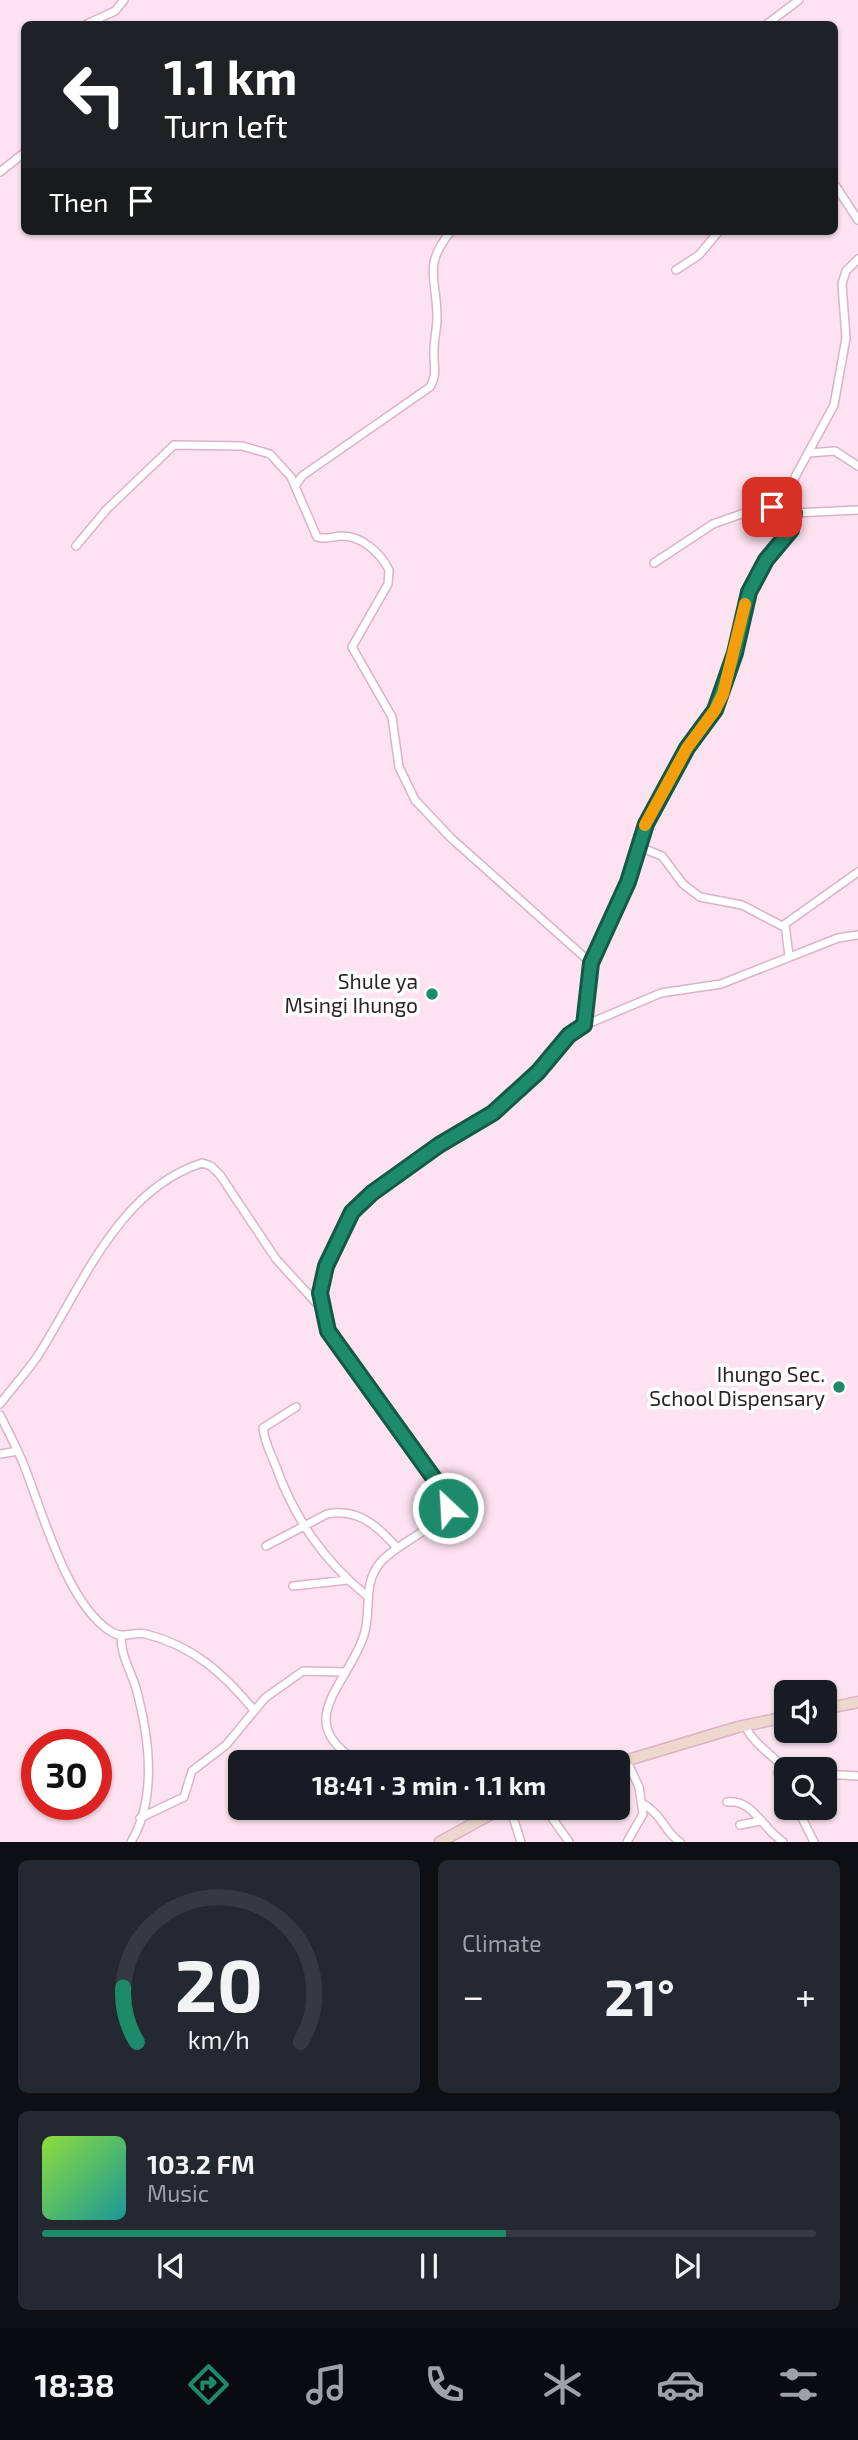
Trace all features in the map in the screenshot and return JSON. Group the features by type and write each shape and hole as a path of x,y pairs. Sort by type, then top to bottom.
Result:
{"main road":[{"path":"837,1706 858,1702"},
{"path":"630,1760 774,1720"},
{"path":"440,1842 478,1820"}],"street":[{"path":"93,21 115,11 124,0"},
{"path":"771,21 799,0"},
{"path":"0,172 21,155"},
{"path":"838,189 858,219"},
{"path":"296,485 302,476 430,387 435,379 434,349 438,318 431,266 449,235"},
{"path":"676,270 699,255 716,235"},
{"path":"584,1025 591,963 628,882 637,846 681,758 723,694 749,592 766,560 791,530 794,513 792,487 834,405 846,338 842,284 846,271 858,259"},
{"path":"76,546 107,509 174,445 189,443 258,449 277,459 296,485 317,537 350,537 359,540 376,552 389,570 388,584 368,622 352,642 352,651 392,717 399,767 409,792 451,838 591,963"},
{"path":"808,453 835,451 858,466"},
{"path":"654,563 713,524 764,506 794,513 858,510"},
{"path":"637,846 662,856 683,884 700,897 742,905 784,928"},
{"path":"789,956 784,928 793,917 858,872"},
{"path":"342,1750 336,1746 326,1727 325,1712 364,1635 367,1596 374,1571 397,1548 443,1514 449,1503 446,1495 328,1331 321,1308 320,1293 326,1266 352,1212 372,1193 405,1169 493,1113 538,1072 569,1035 584,1025 661,993 721,984 838,938 858,935"},
{"path":"0,1404 35,1359 132,1208 197,1164 206,1163 220,1175 276,1259 321,1308"},
{"path":"296,1407 266,1424 263,1432 304,1529 348,1580 367,1596"},
{"path":"0,1415 18,1451 40,1515 80,1597 98,1621 121,1636 148,1635 198,1657 225,1675 253,1709"},
{"path":"0,1454 18,1451"},
{"path":"266,1546 304,1529 327,1514 339,1512 368,1519 397,1548"},
{"path":"293,1586 348,1580"},
{"path":"121,1636 123,1656 139,1700 149,1774 140,1818 131,1842"},
{"path":"140,1818 184,1797 192,1771 226,1745 253,1709 303,1671 345,1672"},
{"path":"745,1726 758,1747 774,1760"},
{"path":"628,1842 641,1821 642,1803 639,1787 630,1774"},
{"path":"837,1775 858,1776"},
{"path":"727,1802 738,1800 746,1804 783,1842"},
{"path":"642,1803 656,1811 673,1837 680,1842"},
{"path":"514,1820 521,1842"},
{"path":"553,1820 569,1842"},
{"path":"803,1820 812,1839 803,1842"},
{"path":"740,1825 760,1821"}],"slow traffic":[{"path":"645,825 687,748 715,710 723,694 745,604"}],"place":[{"name":"Shule ya Msingi Ihungo","path":"432,994"},
{"name":"Ihungo Sec. School Dispensary","path":"839,1387"}],"route":[{"path":"448,1508 446,1495 328,1331 321,1308 320,1293 326,1266 352,1212 372,1193 439,1145 493,1113 538,1072 569,1035 584,1025 589,1001 591,963 628,882 646,824 687,748 715,710 723,694 735,653 743,609 755,576 791,530 794,513 772,507"}]}
